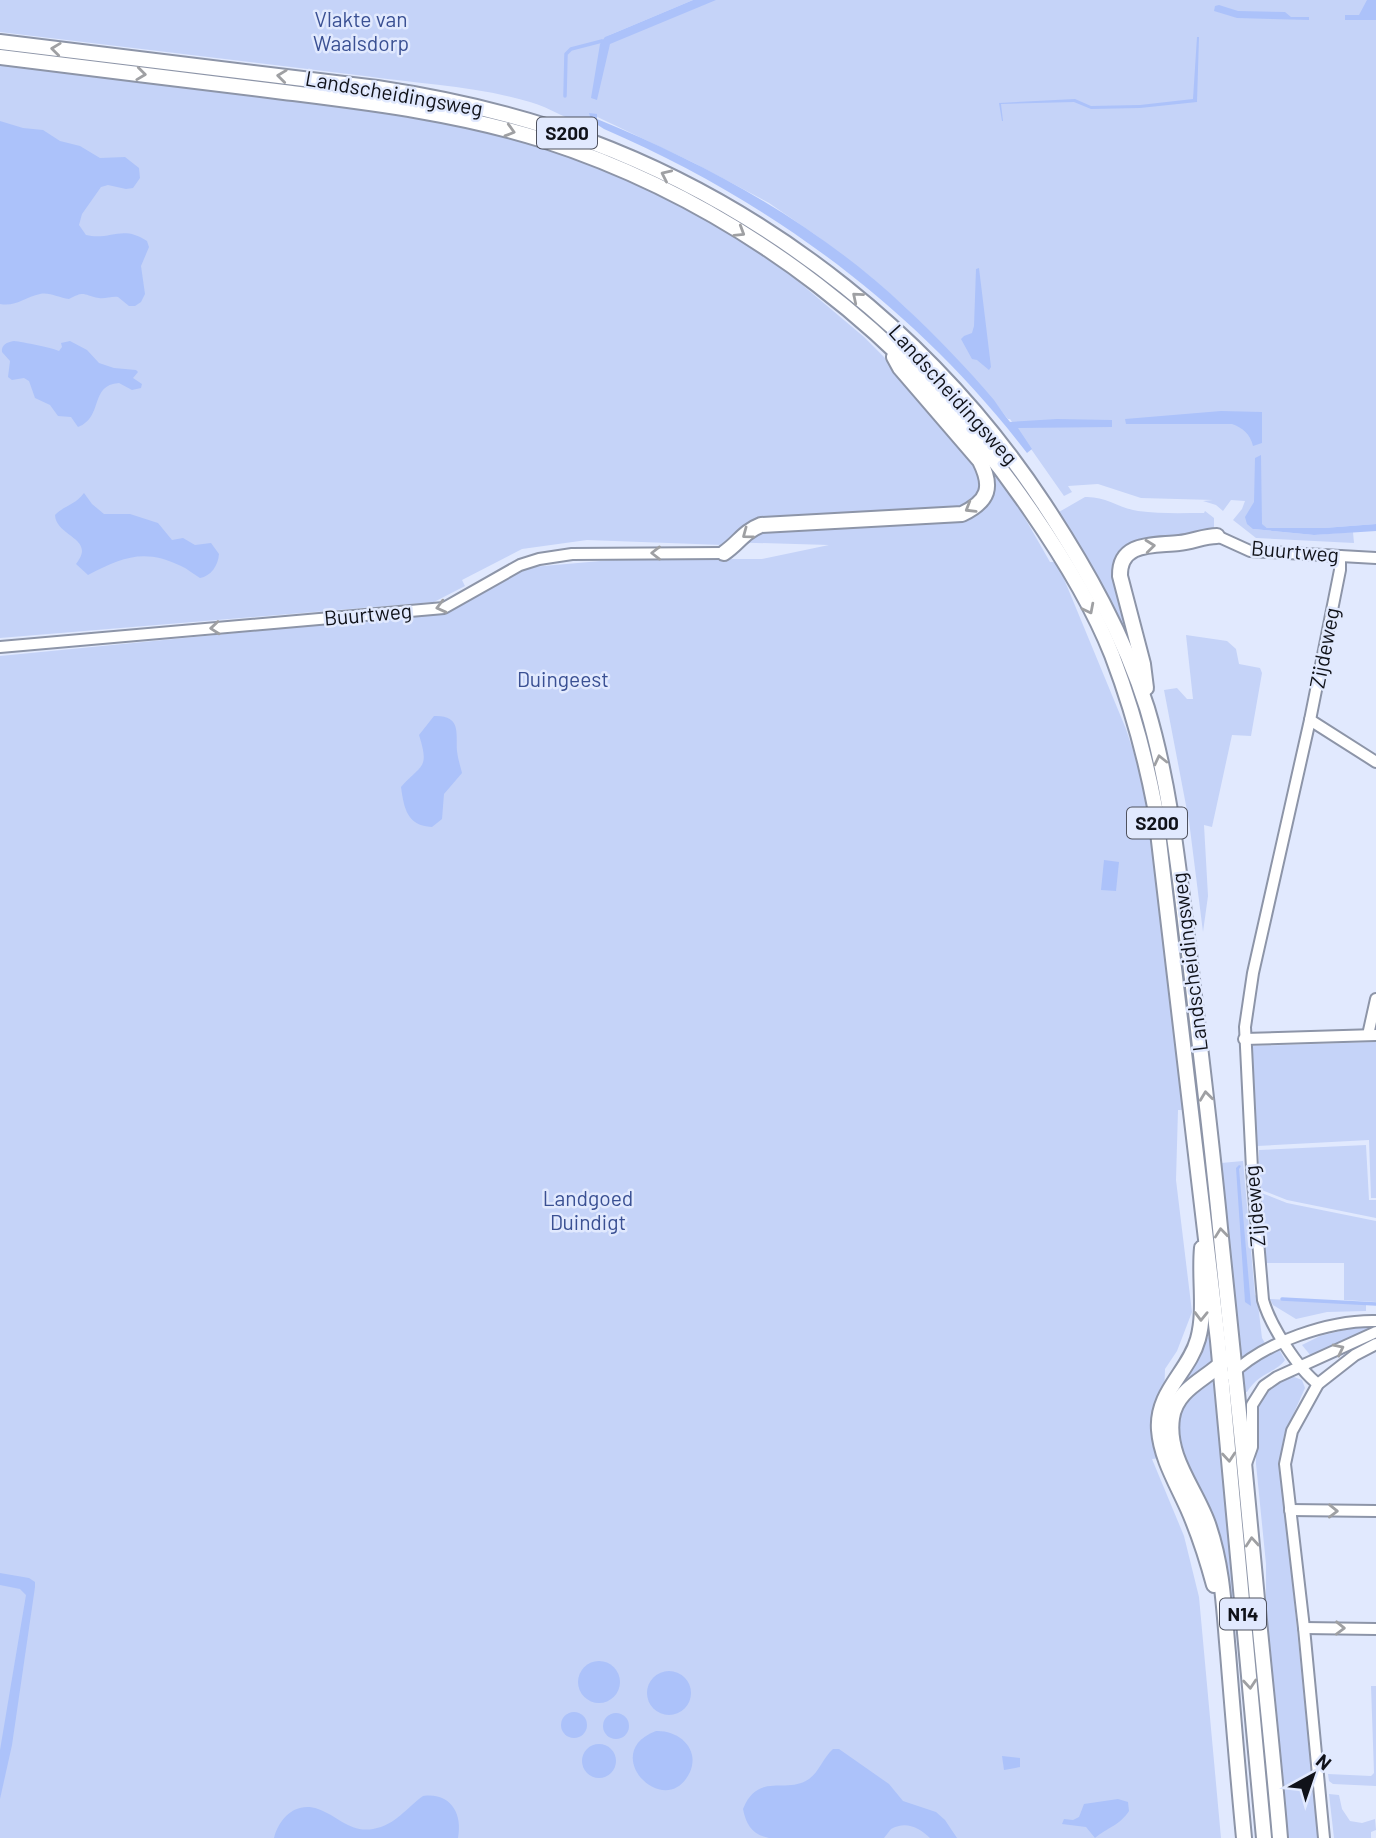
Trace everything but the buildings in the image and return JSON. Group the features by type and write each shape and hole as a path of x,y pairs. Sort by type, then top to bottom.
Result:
{"main road":[{"name":"Landscheidingsweg","path":"0,42 434,97 495,111 587,140 687,184 744,216 849,289 906,340 978,415 1022,470 1070,544 1125,647 1148,714 1170,806 1214,1163 1280,1838"},
{"name":"Landscheidingsweg","path":"0,57 431,111 544,141 617,168 681,198 735,228 797,269 882,338 964,421 1010,480 1057,549 1111,652 1134,718 1155,807 1199,1165 1264,1838"},
{"path":"724,553 734,546 747,530 761,525 962,514 974,508 984,498 989,485 980,461 900,368 882,338"},
{"path":"1148,714 1143,664 1120,576 1121,563 1128,553 1142,546 1182,543 1217,536"},
{"name":"N14","path":"1205,1223 1200,1270 1201,1316 1198,1340 1166,1395 1158,1422 1163,1454 1206,1555 1226,1637"},
{"name":"N14","path":"1233,1349 1220,1365 1191,1386 1178,1401 1171,1429 1175,1451 1206,1517 1216,1550 1225,1604 1244,1838"}],"street":[{"name":"Buurtweg","path":"1217,536 1251,551 1376,558"},
{"name":"Buurtweg","path":"0,647 444,608 520,565 538,559 572,554 724,553"},
{"name":"Zijdeweg","path":"1318,1384 1301,1366 1268,1314 1263,1300 1244,1039 1253,973 1310,720 1340,570 1340,556"},
{"path":"1310,720 1376,762"},
{"path":"1244,1039 1372,1035 1376,999"},
{"path":"1222,1389 1235,1371 1285,1341 1328,1328 1376,1321"},
{"path":"1245,1467 1252,1447 1252,1405 1255,1397 1268,1383 1376,1332"},
{"path":"1324,1838 1285,1464 1288,1444 1299,1415 1318,1384 1355,1355 1376,1344"},
{"path":"1290,1510 1376,1511"},
{"path":"1304,1628 1376,1629"}],"green space":[{"name":"Vlakte van Waalsdorp","path":"0,0 693,0 605,37 705,0 1376,0 1376,524 1267,528 1261,524 1253,529 1314,535 1353,532 1354,543 1256,538 1233,520 1245,501 1231,500 1223,511 1216,505 1203,501 1213,500 1141,498 1098,484 1068,486 1072,492 1064,496 1010,419 906,308 871,277 769,203 694,163 589,113 590,126 530,102 469,89 0,32"},
{"name":"Landgoed Duindigt","path":"0,63 412,113 489,131 582,160 685,207 774,261 864,337 964,451 976,471 988,463 1018,506 1050,562 1057,562 1126,729 1147,794 1184,1110 1178,1110 1176,1180 1192,1312 1177,1351 1165,1369 1162,1458 1152,1459 1184,1536 1199,1597 1221,1838 0,1838 0,656 449,612 508,577 532,567 624,559 762,559 829,545 724,542 723,545 587,540 522,549 462,580 465,586 434,602 0,638"},
{"path":"1085,497 1099,498 1138,511 1154,513 1205,511 1214,518 1214,531 1211,534 1141,541 1132,543 1120,554 1139,662 1129,647 1095,573 1059,512"},
{"path":"1186,635 1227,641 1236,649 1239,664 1260,668 1262,673 1251,736 1232,735 1212,827 1204,825 1208,896 1203,932 1189,821 1164,690 1177,688 1187,699 1193,699"},
{"path":"1376,1042 1376,1198 1371,1198 1369,1140 1257,1146 1251,1046"},
{"path":"1366,1145 1369,1200 1376,1200 1376,1218 1287,1200 1259,1189 1259,1150"},
{"path":"1243,1161 1255,1295 1262,1338 1266,1345 1241,1362 1221,1163"},
{"path":"1259,1192 1287,1203 1376,1221 1376,1302 1344,1300 1344,1263 1266,1263"},
{"path":"1270,1299 1366,1304 1366,1311 1327,1312 1296,1319 1273,1305"},
{"path":"1376,1324 1376,1328 1311,1356 1302,1345 1320,1336"},
{"path":"1211,1337 1214,1361 1188,1379 1183,1373 1202,1338"},
{"path":"1273,1351 1280,1351 1285,1360 1257,1380 1247,1392 1243,1392 1241,1369"},
{"path":"1289,1375 1302,1380 1305,1388 1284,1435 1280,1460 1318,1838 1286,1838 1270,1677 1266,1564 1256,1464 1257,1401 1263,1391"},
{"path":"1214,1378 1234,1604 1212,1525 1181,1447 1179,1429 1182,1411 1194,1394"},
{"path":"1371,1686 1376,1686 1376,1786 1333,1784 1329,1781 1328,1774 1371,1776 1374,1773"},
{"path":"1329,1794 1339,1795 1342,1809 1350,1821 1362,1823 1375,1819 1376,1830 1371,1832 1371,1838 1334,1838"}],"shaded area":[{"path":"693,0 716,0 610,44 597,100 591,98 600,44 605,37"},
{"path":"1367,0 1376,0 1376,20 1345,20 1345,15 1359,15"},
{"path":"1215,6 1238,11 1285,12 1291,17 1309,17 1309,20 1237,18 1214,11"},
{"path":"1197,37 1197,102 1140,108 1091,109 1074,102 1001,104 1002,121 999,103 1075,99 1091,106 1140,105 1193,99"},
{"path":"589,113 597,114 597,119 680,156 760,199 835,249 871,277 928,329 984,388 1010,422 1112,420 1112,427 1018,428 1032,449 1027,453 984,401 938,352 888,306 836,264 724,189 665,157 604,129 590,120"},
{"path":"0,121 23,128 43,130 60,141 80,146 100,158 125,157 139,168 140,178 133,188 108,185 101,187 82,214 79,225 86,235 123,233 147,241 149,247 141,266 145,294 141,302 129,306 118,297 101,298 81,294 69,299 44,294 11,304 0,304"},
{"path":"979,268 991,367 989,370 972,359 961,339 972,333 974,326 976,269"},
{"path":"14,341 59,351 61,343 70,341 87,350 99,363 114,368 136,370 138,372 133,378 142,384 141,388 132,390 119,383 110,385 100,395 91,416 78,427 71,417 58,416 50,405 35,398 29,381 24,378 12,380 8,377 10,361 2,352 2,347"},
{"path":"1221,411 1262,412 1262,443 1253,446 1246,432 1232,424 1126,424 1125,419"},
{"path":"1261,455 1262,524 1267,528 1376,524 1376,531 1314,535 1253,529 1247,524 1245,517 1254,502 1255,458"},
{"path":"84,493 104,514 130,514 158,523 172,540 183,538 195,545 211,543 219,554 211,573 200,578 168,560 145,556 123,559 88,575 76,564 82,548 57,522 55,515"},
{"path":"434,716 449,718 455,726 462,773 444,794 442,819 432,827 417,823 408,814 401,787 422,766 424,755 419,735"},
{"path":"1104,860 1119,862 1116,891 1101,890"},
{"path":"1239,1165 1251,1306 1245,1302 1236,1168"},
{"path":"0,1573 29,1578 35,1582 35,1587 12,1745 0,1799 0,1750 26,1595 20,1589 0,1585"},
{"path":"599,1661 614,1667 620,1682 614,1697 599,1703 584,1697 578,1682 584,1667"},
{"path":"669,1671 684,1678 691,1693 684,1708 669,1715 654,1708 647,1693 654,1678"},
{"path":"574,1712 583,1716 587,1725 583,1734 574,1738 565,1734 561,1725 565,1716"},
{"path":"616,1713 625,1717 629,1726 625,1735 616,1739 607,1735 603,1726 607,1717"},
{"path":"656,1731 680,1737 692,1756 690,1772 679,1786 666,1790 653,1787 642,1779 635,1767 633,1754 640,1741"},
{"path":"599,1744 611,1749 616,1761 611,1773 599,1778 587,1773 582,1761 587,1749"},
{"path":"833,1749 839,1749 889,1784 903,1801 936,1812 957,1838 930,1838 907,1825 891,1829 884,1838 769,1838 751,1828 743,1809 749,1797 764,1787 791,1785 809,1779"},
{"path":"1002,1756 1020,1758 1020,1767 1004,1770"},
{"path":"423,1796 441,1797 453,1806 458,1820 458,1838 274,1838 284,1818 303,1807 318,1809 344,1823 365,1830 388,1824"},
{"path":"1118,1799 1128,1802 1129,1811 1095,1838 1086,1827 1062,1824 1064,1819 1073,1820 1079,1817 1084,1804"}],"waterway":[{"path":"565,96 566,54 571,49 602,41"},
{"path":"1282,1299 1376,1304"}],"park label":[{"name":"Duingeest","path":"563,680"}]}
